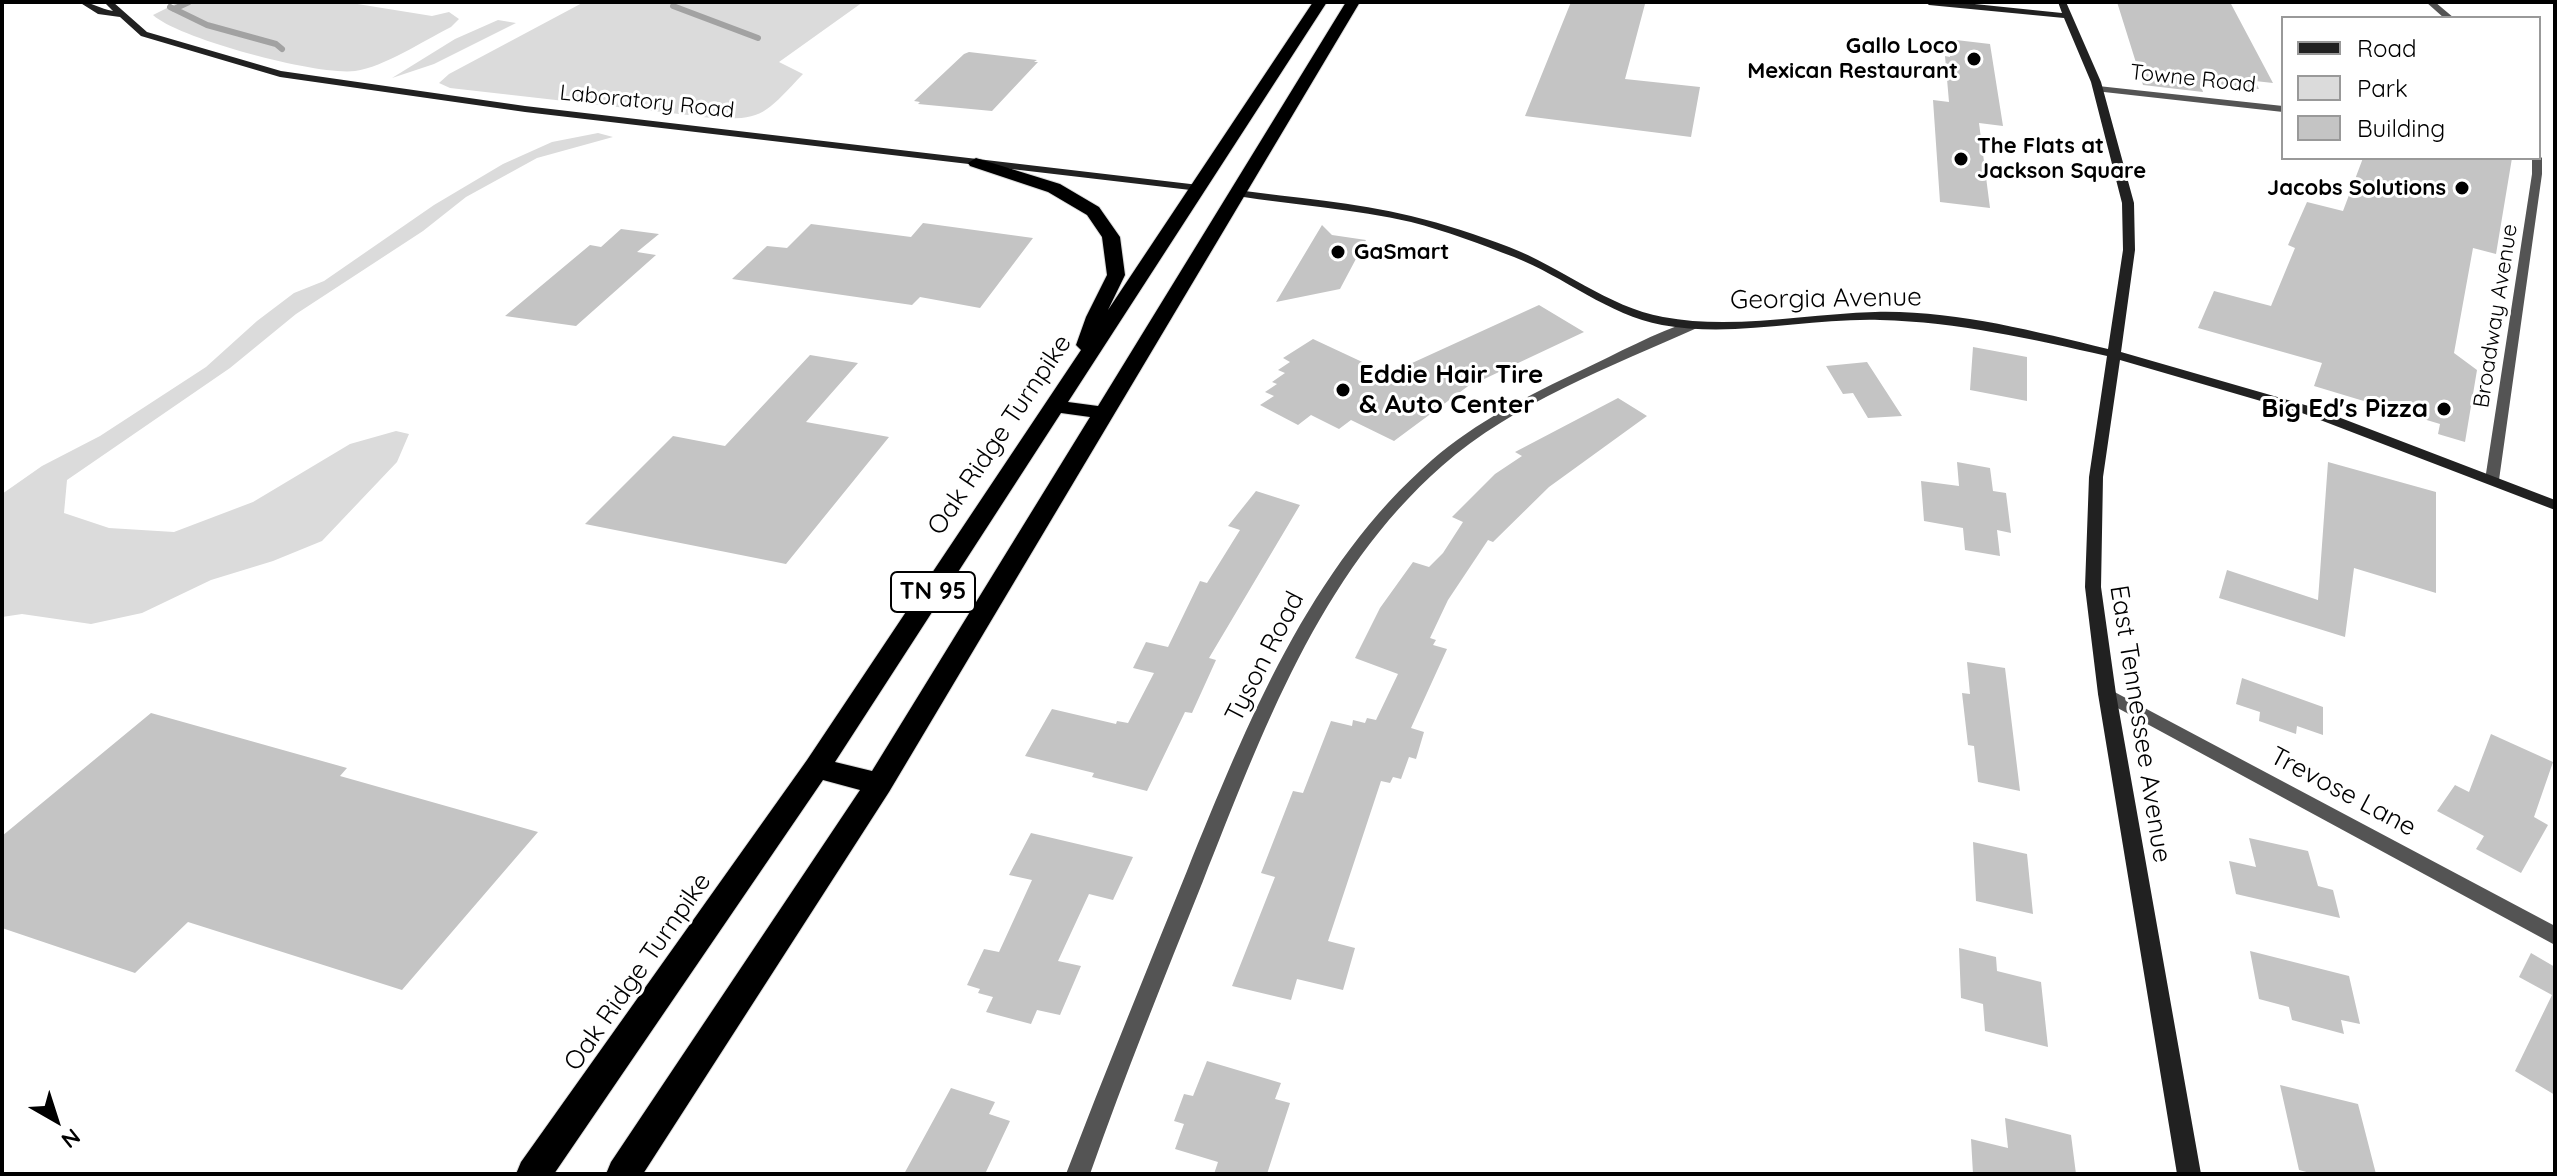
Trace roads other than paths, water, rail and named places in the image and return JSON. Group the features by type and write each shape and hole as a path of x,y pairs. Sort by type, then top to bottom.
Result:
{"highway":[{"name":"Oak Ridge Turnpike","path":"623,1174 879,784 1104,413 1218,190 1320,2"},
{"name":"Oak Ridge Turnpike","path":"533,1174 817,768 1055,406 1218,190 1353,2"},
{"path":"976,163 1054,188 1093,211 1111,237 1116,275 1095,317 1078,374"},
{"path":"1055,406 1104,413"},
{"path":"817,768 879,784"}],"street":[{"path":"83,2 101,12 119,15"},
{"name":"Laboratory Road","path":"108,2 119,15 144,34 280,74 440,98 1218,190"},
{"path":"1929,2 2064,7"},
{"path":"2052,2 2064,7"},
{"path":"2430,2 2448,16"},
{"name":"East Tennessee Avenue","path":"2064,7 2098,89 2128,203 2129,250 2096,477 2093,587 2107,694 2189,1174"},
{"name":"Towne Road","path":"2098,89 2281,109"},
{"name":"Broadway Avenue","path":"2492,480 2537,160"},
{"name":"Georgia Avenue","path":"1218,190 1407,218 1450,229 1527,258 1631,313 1692,325 1878,316 1953,321 2015,331 2115,354 2307,410 2555,505"},
{"name":"Tyson Road","path":"1078,1174 1128,1041 1261,718 1321,605 1377,521 1438,462 1529,400 1692,325"},
{"name":"Trevose Lane","path":"2107,694 2555,936"}],"waterway":[{"path":"174,9 189,2"},
{"path":"673,6 758,38"},
{"path":"170,7 174,9"},
{"path":"174,9 207,25 276,44 282,49"}],"place":[{"name":"Gallo Loco Mexican Restaurant","path":"1974,59"},
{"name":"The Flats at Jackson Square","path":"1961,159"},
{"name":"Jacobs Solutions","path":"2462,188"},
{"name":"GaSmart","path":"1338,252"},
{"name":"Eddie Hair Tire & Auto Center","path":"1343,390"},
{"name":"Big Ed's Pizza","path":"2444,409"}]}
